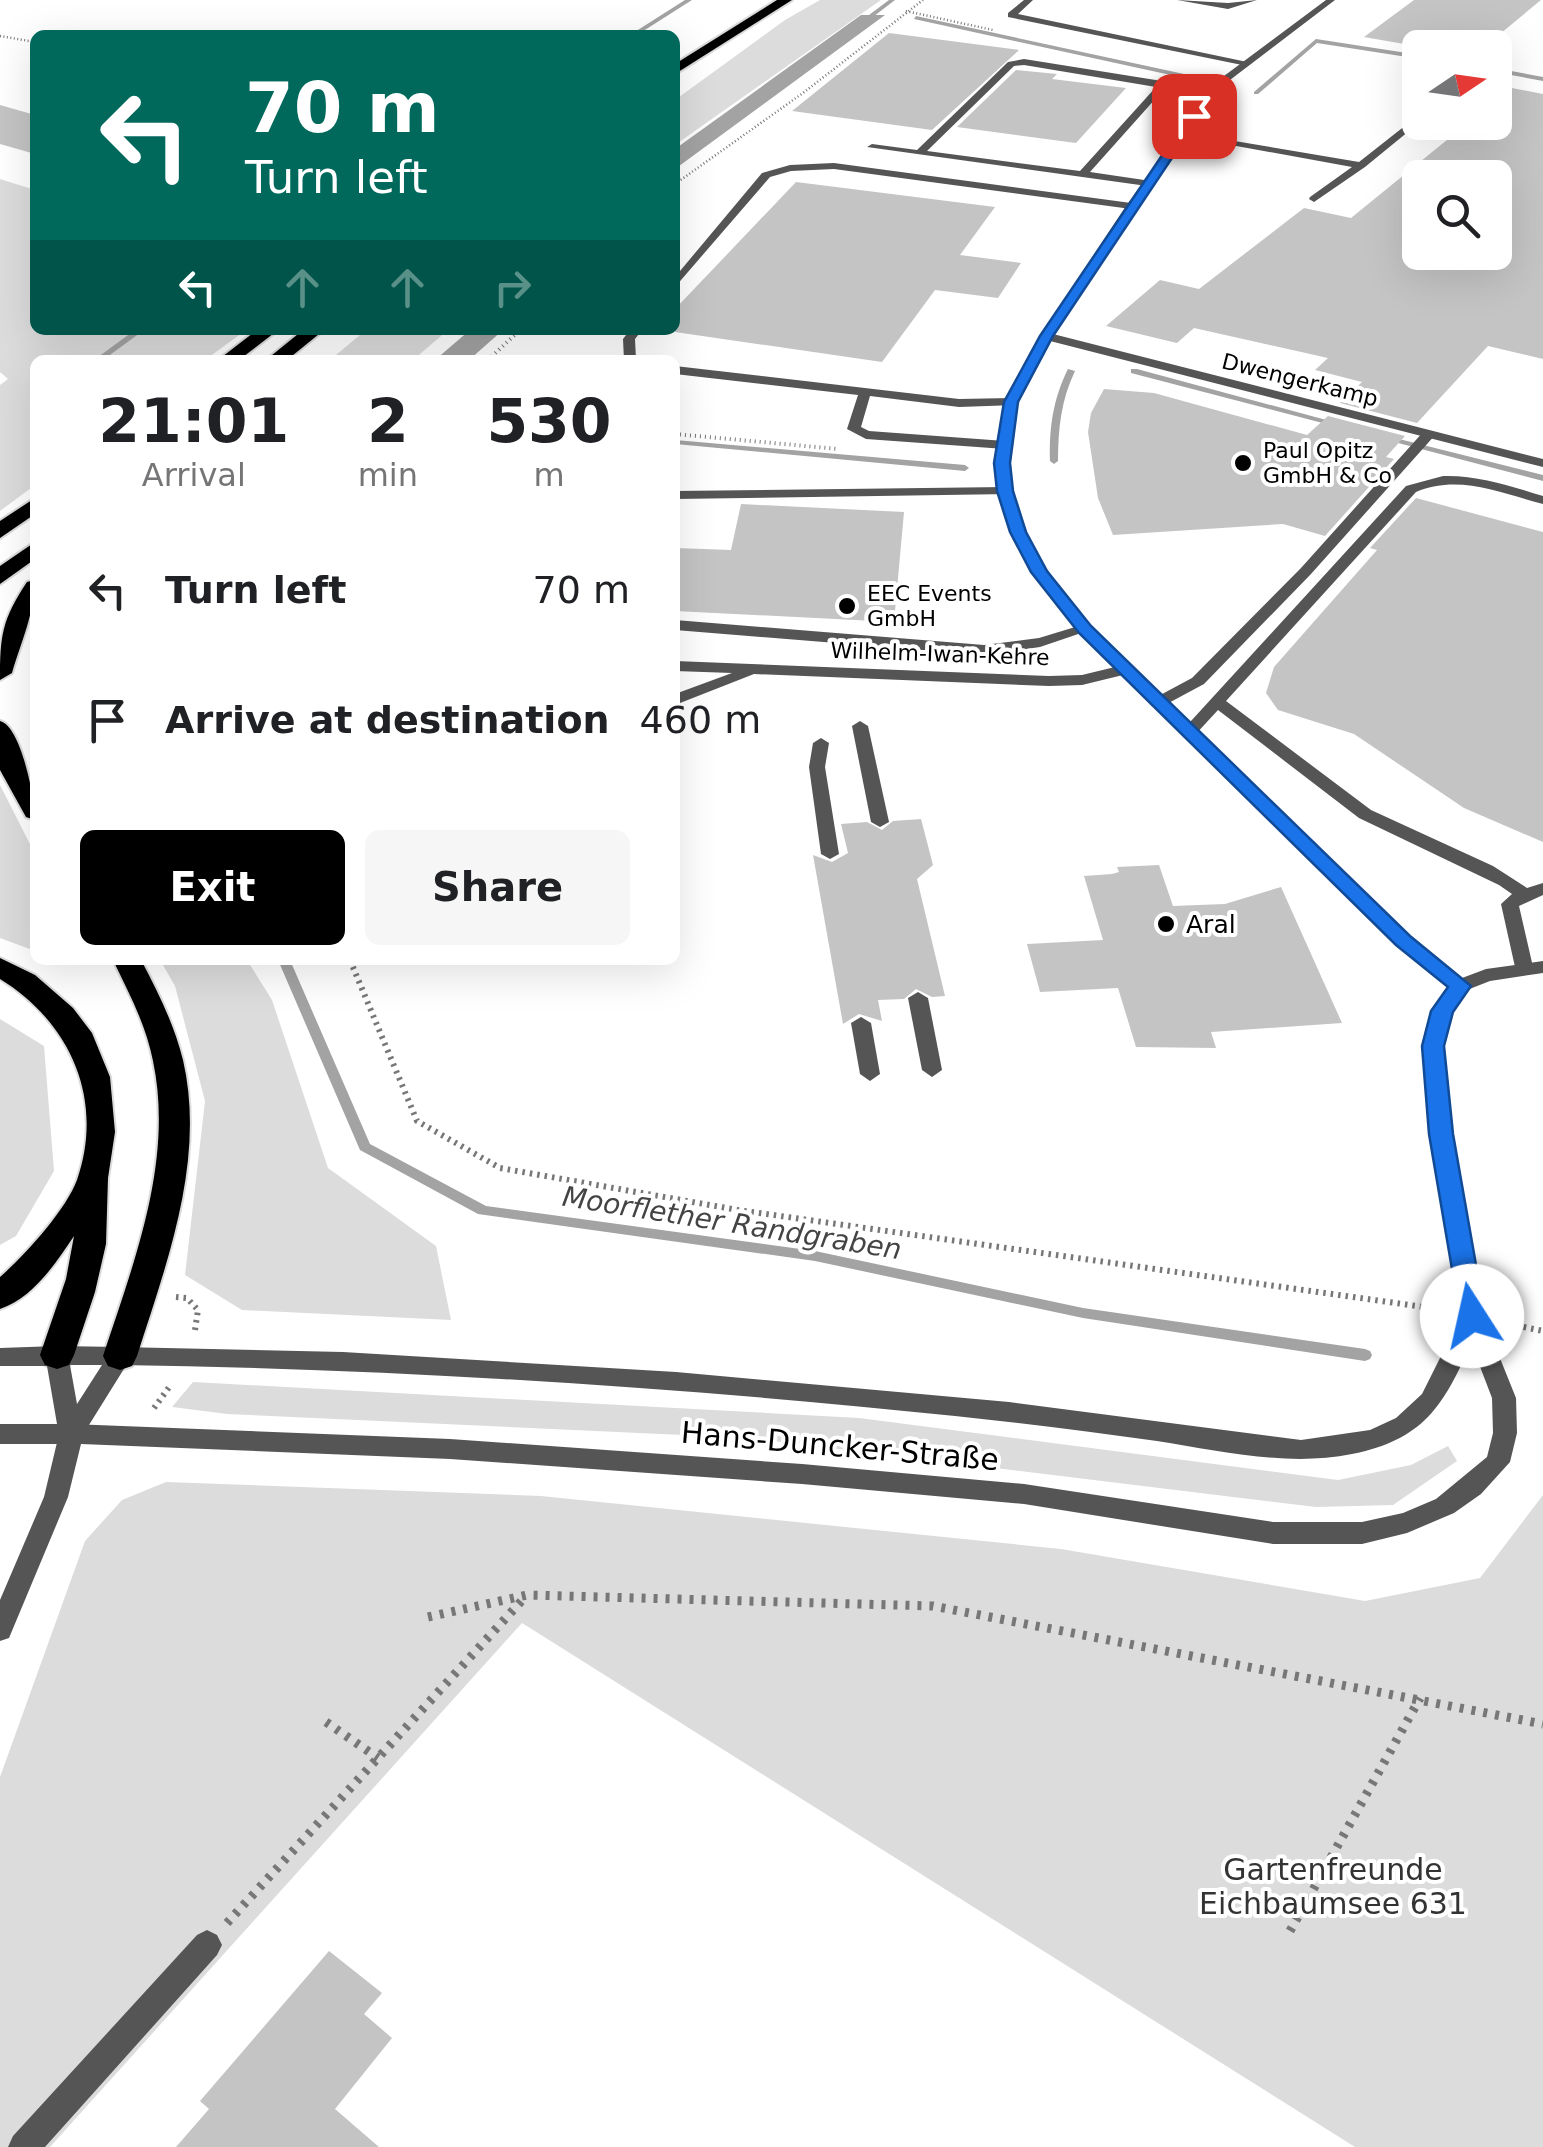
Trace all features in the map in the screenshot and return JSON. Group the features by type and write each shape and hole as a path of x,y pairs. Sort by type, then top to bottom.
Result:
{"highway":[{"path":"680,67 786,0"},
{"path":"234,355 261,335"},
{"path":"281,355 308,335"},
{"path":"0,532 30,508"},
{"path":"0,577 30,552"},
{"path":"0,673 16,618 30,594"},
{"path":"0,728 16,781 30,804"},
{"path":"120,1356 168,1197 176,1137 171,1073 161,1032 130,965"},
{"path":"0,967 45,994 67,1016 96,1076 100,1136 84,1274 57,1355"},
{"path":"0,1296 21,1280 58,1238 92,1181"}],"street":[{"path":"1029,0 1011,14 1247,62"},
{"path":"1181,0 1228,6 1253,0"},
{"path":"1331,0 1212,92 1131,206 1046,336 1011,402 1005,445 1005,491 1018,532 1040,572 1085,630 1403,940 1460,986 1486,974 1533,967 1510,904 1534,891"},
{"path":"919,153 1010,64 1024,62 1212,92"},
{"path":"1083,174 1163,85"},
{"path":"1314,200 1402,132"},
{"path":"1181,134 1361,165"},
{"path":"872,147 1147,183"},
{"path":"680,278 766,176 790,168 834,166 1131,206"},
{"name":"Dwengerkamp","path":"1046,336 1422,442 1543,463"},
{"path":"680,371 959,403 1011,402"},
{"path":"865,392 854,429 866,435 1005,445"},
{"path":"1157,703 1198,681 1306,571 1422,442"},
{"path":"1188,733 1411,489 1430,479 1452,478 1543,500"},
{"path":"680,495 1005,491"},
{"path":"680,625 984,650 1040,642 1085,630"},
{"name":"Wilhelm-Iwan-Kehre","path":"680,666 1049,681 1082,680 1124,670"},
{"name":"Wilhelm-Iwan-Kehre","path":"680,698 754,671"},
{"path":"1216,702 1243,717 1321,784 1364,813 1415,840 1498,872 1534,891"},
{"path":"860,726 880,822"},
{"path":"821,743 817,767 830,854"},
{"name":"Hans-Duncker-Straße","path":"0,1434 450,1449 802,1474 1024,1494 1274,1533 1362,1533 1407,1523 1445,1506 1498,1462 1505,1433 1504,1398 1472,1316 1441,1134 1433,1046 1442,1011 1460,986"},
{"path":"918,998 932,1070"},
{"path":"860,1022 870,1074"},
{"name":"Hans-Duncker-Straße","path":"0,1356 191,1356 746,1386 1014,1412 1301,1450 1342,1448 1408,1424 1430,1401 1472,1316"},
{"path":"57,1355 71,1434"},
{"path":"0,1630 56,1497 71,1434 120,1356"},
{"path":"24,2147 207,1945"}],"path":[{"path":"680,180 923,0"},
{"path":"0,36 30,41"},
{"path":"493,355 515,335"},
{"path":"352,965 417,1120 500,1168 738,1210 1400,1302 1472,1316"},
{"path":"134,1436 191,1356"},
{"path":"207,1945 527,1595"},
{"path":"428,1616 527,1595 933,1606 1543,1724"},
{"path":"1290,1931 1420,1698"},
{"path":"326,1722 378,1758"}],"green space":[{"path":"820,0 881,0 680,141 680,96 785,20"},
{"path":"0,179 30,188 30,335 239,335 212,355 30,355 30,489 0,511 0,385 8,379 0,372"},
{"path":"360,335 442,335 419,355 336,355"},
{"path":"0,785 30,844 30,949 0,938"},
{"path":"163,965 250,965 272,1000 328,1168 436,1246 451,1320 242,1310 185,1275 205,1101 175,986"},
{"path":"0,1019 44,1046 54,1171 16,1236 0,1245"},
{"path":"193,1382 859,1418 1338,1480 1411,1465 1448,1446 1457,1461 1393,1505 1316,1507 748,1438 227,1414 172,1407"},
{"name":"Gartenfreunde Eichbaumsee 631","path":"166,1482 541,1496 1061,1549 1365,1601 1480,1578 1543,1495 1543,2147 1355,2147 522,1623 50,2147 0,2147 0,1777 85,1541 122,1500"}],"shaded area":[{"path":"861,15 885,15 680,165 680,145"},
{"path":"464,335 497,335 475,355 441,355"}],"building":[{"path":"1414,0 1541,0 1505,30 1402,30 1402,44 1364,37"},
{"path":"889,33 1019,50 932,130 792,111"},
{"path":"1016,70 1057,74 1052,79 1126,88 1076,143 957,127"},
{"path":"1512,88 1543,94 1543,359 1488,346 1417,423 1340,403 1362,382 1315,370 1328,358 1194,328 1177,343 1106,326 1160,280 1199,289 1304,208 1351,218 1402,177 1402,270 1512,270 1512,160 1422,160 1447,140 1512,140"},
{"path":"0,105 30,114 30,153 0,144"},
{"path":"796,182 995,207 960,255 1021,263 998,298 935,290 882,362 680,333 680,304"},
{"name":"Paul Opitz GmbH & Co","path":"1104,389 1154,393 1307,435 1328,416 1405,436 1386,457 1394,459 1325,536 1283,524 1113,535 1098,498 1088,432 1091,413"},
{"path":"1416,498 1543,532 1543,842 1464,808 1354,734 1278,710 1266,693 1274,667 1377,550 1370,548"},
{"path":"741,504 904,512 894,622 680,611 680,548 731,550"},
{"path":"921,819 933,865 917,879 945,996 932,997 916,989 904,999 878,1000 882,1021 859,1014 843,1024 813,855 832,862 848,853 841,824 867,822 882,830 893,821"},
{"path":"1159,865 1173,906 1225,904 1281,887 1342,1023 1211,1032 1216,1048 1136,1047 1118,988 1040,992 1027,944 1103,940 1084,876 1112,874 1119,872 1117,867"},
{"path":"329,1951 382,1993 364,2014 392,2038 335,2109 379,2147 176,2147 209,2109 200,2101"}],"waterway":[{"path":"641,30 689,0"},
{"name":"Moorflether Randgraben","path":"863,22 892,0"},
{"path":"916,18 1198,79"},
{"path":"1256,93 1316,41 1402,54"},
{"path":"1512,73 1543,79"},
{"path":"105,355 133,335"},
{"path":"1054,461 1056,414 1071,371"},
{"path":"1134,371 1337,424"},
{"path":"1386,437 1543,478"},
{"path":"680,442 965,468"},
{"name":"Moorflether Randgraben","path":"286,965 365,1147 483,1211 815,1256 1083,1313 1365,1355"}],"place":[{"name":"Paul Opitz GmbH & Co","path":"1243,463"},
{"name":"EEC Events GmbH","path":"847,606"},
{"name":"Aral","path":"1166,924"}],"route":[{"path":"1194,116 1046,336 1011,402 1002,463 1005,491 1018,532 1040,572 1085,630 1403,940 1460,986 1442,1011 1433,1046 1434,1079 1472,1316"}]}
